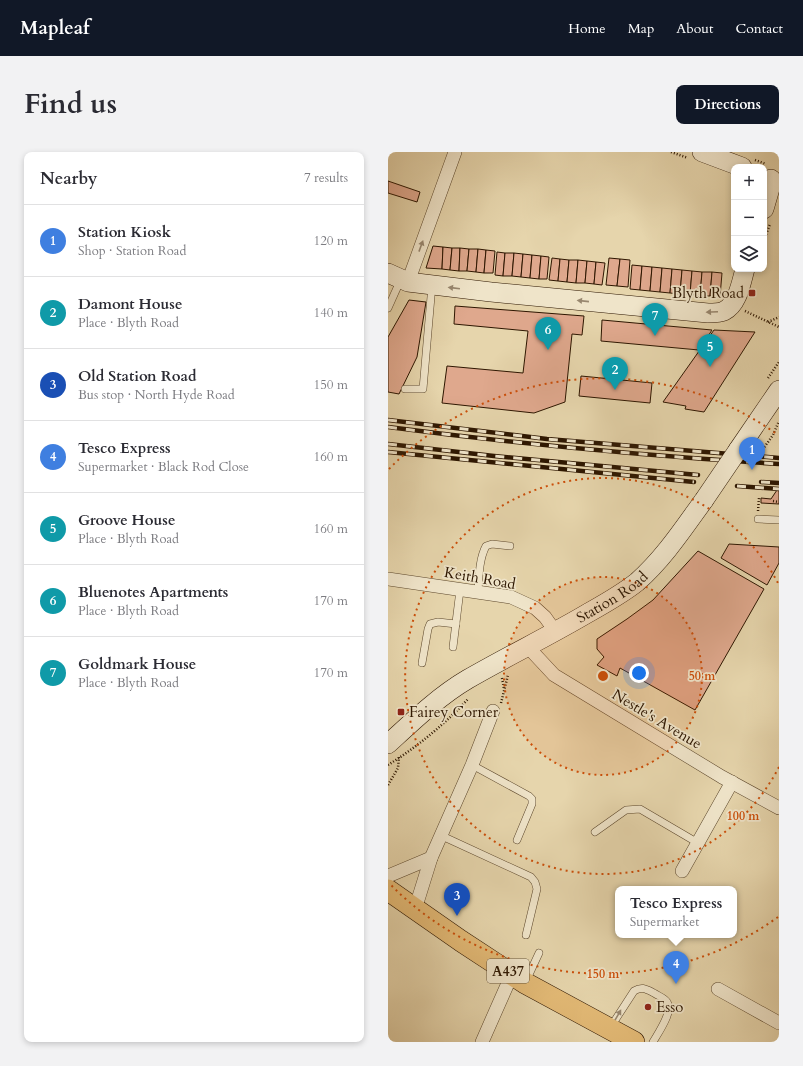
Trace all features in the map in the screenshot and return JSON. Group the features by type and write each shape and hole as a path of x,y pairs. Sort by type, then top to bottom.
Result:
{"main road":[{"name":"A437","path":"390,891 461,941 519,978 634,1042"}],"street":[{"path":"455,152 399,278 432,285 708,313 723,312 732,304 745,272"},
{"path":"702,152 734,164"},
{"path":"767,201 772,186 771,178"},
{"name":"Station Road","path":"394,750 446,694 466,680 602,605 635,583 656,564 673,545 779,390"},
{"name":"Keith Road","path":"388,579 511,597 534,608 545,617 555,631"},
{"name":"Nestle's Avenue","path":"527,646 554,676 732,782 779,808"},
{"path":"414,908 417,904 431,858 472,765 493,711"},
{"path":"682,871 732,782"},
{"path":"390,891 431,858"},
{"path":"482,1042 519,978"},
{"path":"718,989 779,1023"}],"lane":[{"path":"388,308 399,278"},
{"path":"405,389 423,389 432,285"},
{"path":"758,519 779,520"},
{"path":"478,592 483,552 486,546 492,544 510,546"},
{"path":"453,647 460,590"},
{"path":"422,663 430,624 438,622 456,624"},
{"path":"472,765 529,796 532,800 532,804 518,840"},
{"path":"595,832 626,810 640,808 698,843"},
{"path":"442,836 531,877 535,882 537,889 526,935"},
{"path":"519,978 540,953"},
{"path":"610,1028 634,991 639,988 645,989 666,1000 669,1004 665,1021 653,1042"}],"path":[{"path":"732,304 779,327"},
{"path":"767,322 779,318"},
{"path":"761,452 773,435 779,421"},
{"path":"773,501 779,502"},
{"path":"502,673 504,691 509,672"},
{"path":"388,765 394,750 458,711 473,694"},
{"path":"388,785 398,768 394,750"}],"building":[{"path":"388,181 420,192 417,202 388,193"},
{"path":"433,246 443,247 442,269 426,268"},
{"path":"443,247 452,248 450,270 442,269"},
{"path":"452,248 460,248 459,271 450,270"},
{"path":"460,248 469,249 467,271 459,271"},
{"path":"469,249 478,249 476,272 467,271"},
{"path":"478,249 486,250 484,273 476,272"},
{"path":"486,250 495,251 493,273 484,273"},
{"path":"497,252 505,253 503,276 495,275"},
{"path":"505,253 514,253 512,276 503,276"},
{"path":"514,253 523,254 521,277 512,276"},
{"path":"523,254 532,255 530,278 521,277"},
{"path":"532,255 541,256 539,279 530,278"},
{"path":"541,256 549,257 547,279 539,279"},
{"path":"552,258 560,259 558,281 549,280"},
{"path":"609,258 620,259 617,286 606,285"},
{"path":"560,259 569,260 567,282 558,281"},
{"path":"620,259 630,260 628,287 617,286"},
{"path":"569,260 578,260 576,283 567,282"},
{"path":"578,260 587,261 585,283 576,283"},
{"path":"587,261 596,262 594,284 585,283"},
{"path":"596,262 605,263 602,285 594,284"},
{"path":"632,265 642,266 640,290 630,289"},
{"path":"642,266 652,267 650,291 640,290"},
{"path":"652,267 662,268 660,292 650,291"},
{"path":"662,268 672,269 670,293 660,292"},
{"path":"672,269 682,270 680,294 670,293"},
{"path":"682,270 692,271 690,294 680,294"},
{"path":"692,271 702,272 700,296 690,294"},
{"path":"702,272 712,272 710,296 700,296"},
{"path":"712,272 722,273 720,297 710,296"},
{"path":"409,300 426,302 417,357 399,394 388,392 388,337"},
{"path":"455,306 584,316 582,335 572,334 565,402 534,413 442,403 447,366 523,373 528,331 454,324"},
{"path":"602,320 712,330 699,350 601,341"},
{"path":"714,330 755,332 704,412 685,409 686,406 663,402"},
{"path":"581,376 652,383 650,403 579,396"},
{"path":"779,487 779,504 761,503 761,498 771,499"},
{"path":"729,544 779,547 779,563 767,585 721,558"},
{"path":"698,551 764,589 695,710 620,668 617,676 597,665 604,657 597,649 597,639 653,600"}],"railway":[{"path":"388,420 547,439 779,458"},
{"path":"388,427 583,449 779,464"},
{"path":"388,444 494,456 698,475"},
{"path":"388,452 694,482"},
{"path":"761,482 779,483"},
{"path":"737,486 779,489"}],"place":[{"name":"Blyth Road","path":"752,293"},
{"name":"Goldmark House","path":"655,336"},
{"name":"Bluenotes Apartments","path":"548,350"},
{"name":"Groove House","path":"710,367"},
{"name":"Damont House","path":"615,390"},
{"name":"Station Kiosk","path":"752,470"},
{"name":"Fairey Corner","path":"401,712"},
{"name":"Old Station Road","path":"457,916"},
{"name":"Tesco Express","path":"676,984"},
{"name":"Esso","path":"648,1007"}]}
